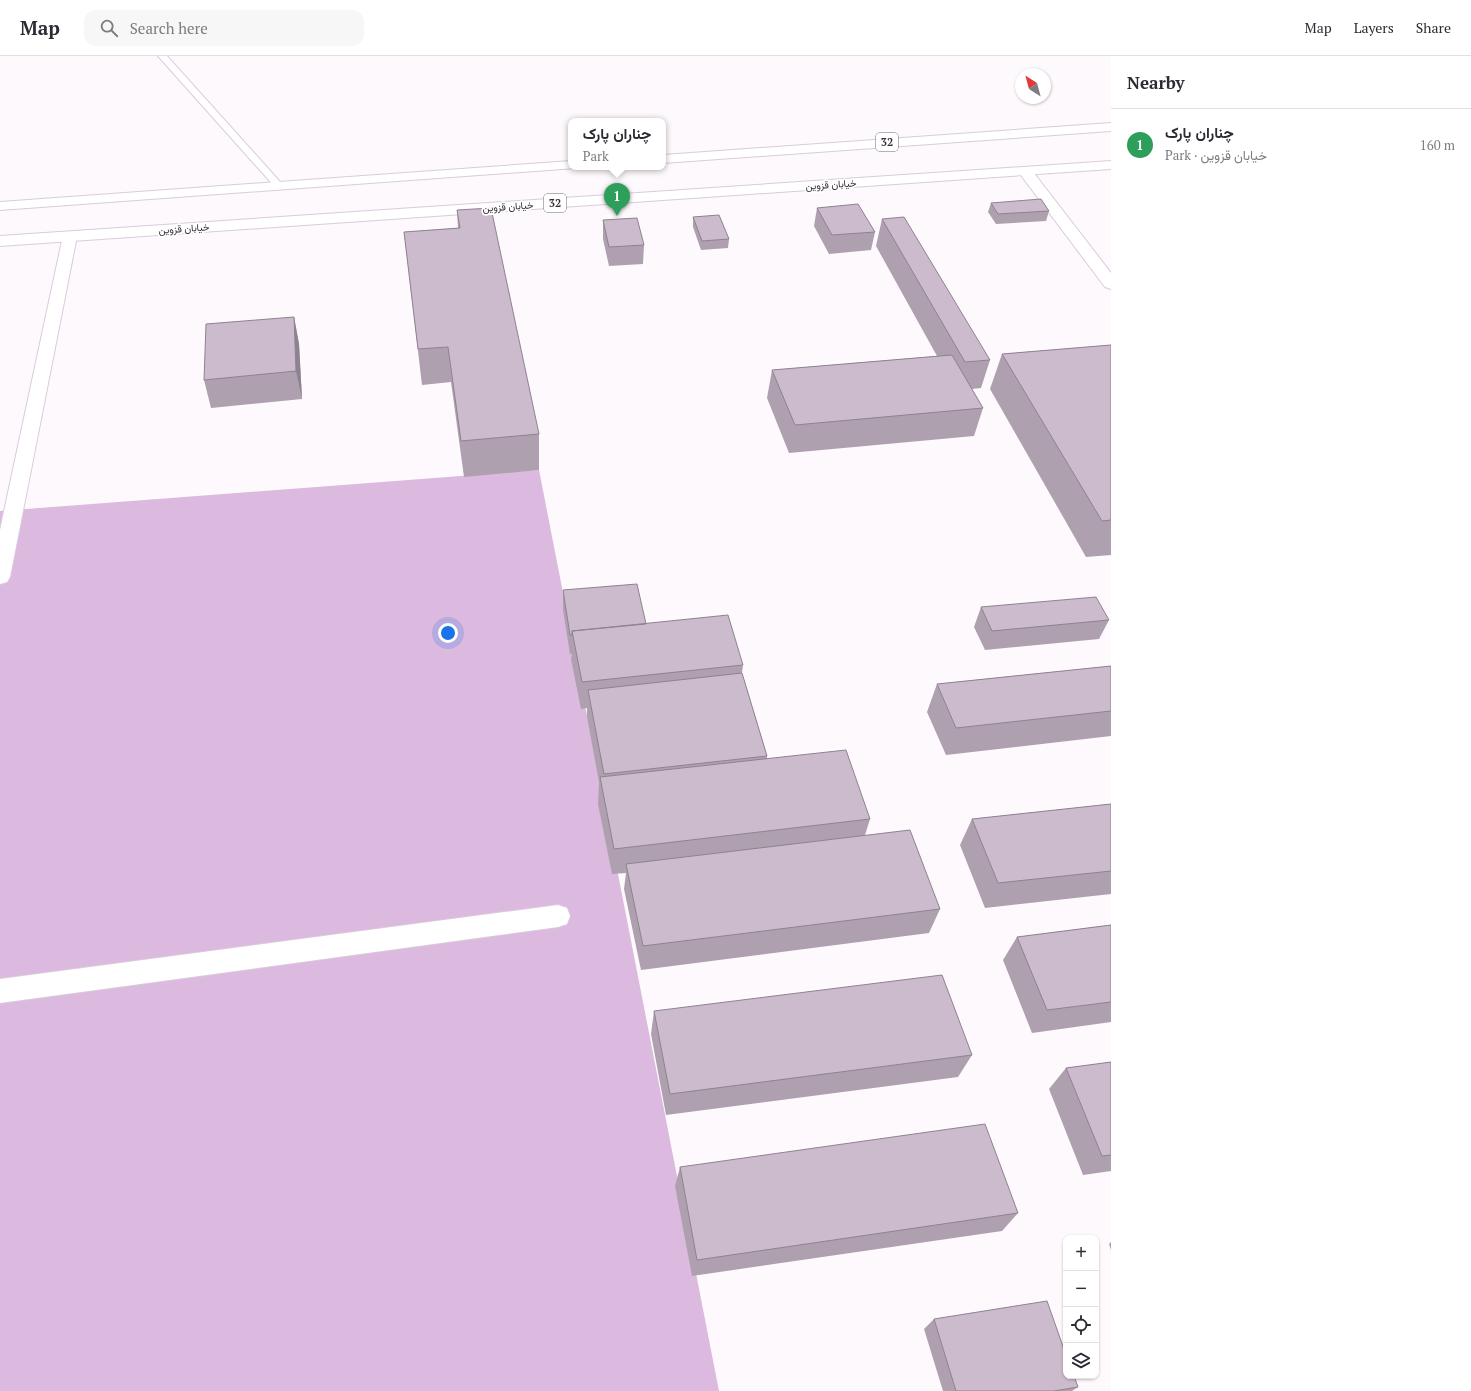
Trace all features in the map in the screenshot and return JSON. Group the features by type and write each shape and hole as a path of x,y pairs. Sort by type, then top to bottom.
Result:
{"main road":[{"name":"32","path":"666,158 1111,127"},
{"path":"0,206 568,165"},
{"name":"خیابان قزوین","path":"0,241 1111,165"},
{"path":"1025,171 1111,284"},
{"path":"0,577 70,236"},
{"path":"0,992 558,916"}],"lane":[{"path":"162,56 279,186"}],"shaded area":[{"path":"539,470 719,1391 0,1391 0,511"}],"building":[{"path":"1041,199 1049,211 998,214 991,203"},
{"path":"858,204 875,232 832,235 817,208"},
{"path":"491,208 539,434 461,441 448,347 418,349 404,232 460,228 457,210"},
{"path":"719,215 729,239 702,241 693,217"},
{"path":"904,217 990,360 965,362 882,219"},
{"path":"637,218 644,245 609,247 603,220"},
{"path":"294,317 296,371 204,380 206,324"},
{"path":"1111,345 1111,520 1102,521 1002,354"},
{"path":"952,355 983,408 795,425 772,370"},
{"path":"637,584 646,624 572,631 572,635 570,635 563,590"},
{"path":"1096,597 1109,620 992,631 981,607"},
{"path":"728,615 743,665 582,682 572,631"},
{"path":"1111,666 1111,711 956,728 937,684"},
{"path":"742,673 767,756 604,774 588,690"},
{"path":"846,750 870,819 614,849 600,777"},
{"path":"1111,804 1111,871 998,883 972,819"},
{"path":"910,830 940,909 643,946 626,864"},
{"path":"1111,925 1111,1002 1047,1010 1017,937"},
{"path":"942,975 972,1055 670,1094 654,1011"},
{"path":"1111,1062 1111,1155 1102,1156 1066,1068"},
{"path":"985,1124 1018,1213 697,1260 680,1167"},
{"path":"1047,1301 1063,1346 1063,1379 1075,1379 1078,1387 1054,1391 956,1391 934,1319"}],"place":[{"name":"چناران پارک","path":"617,216"}]}
